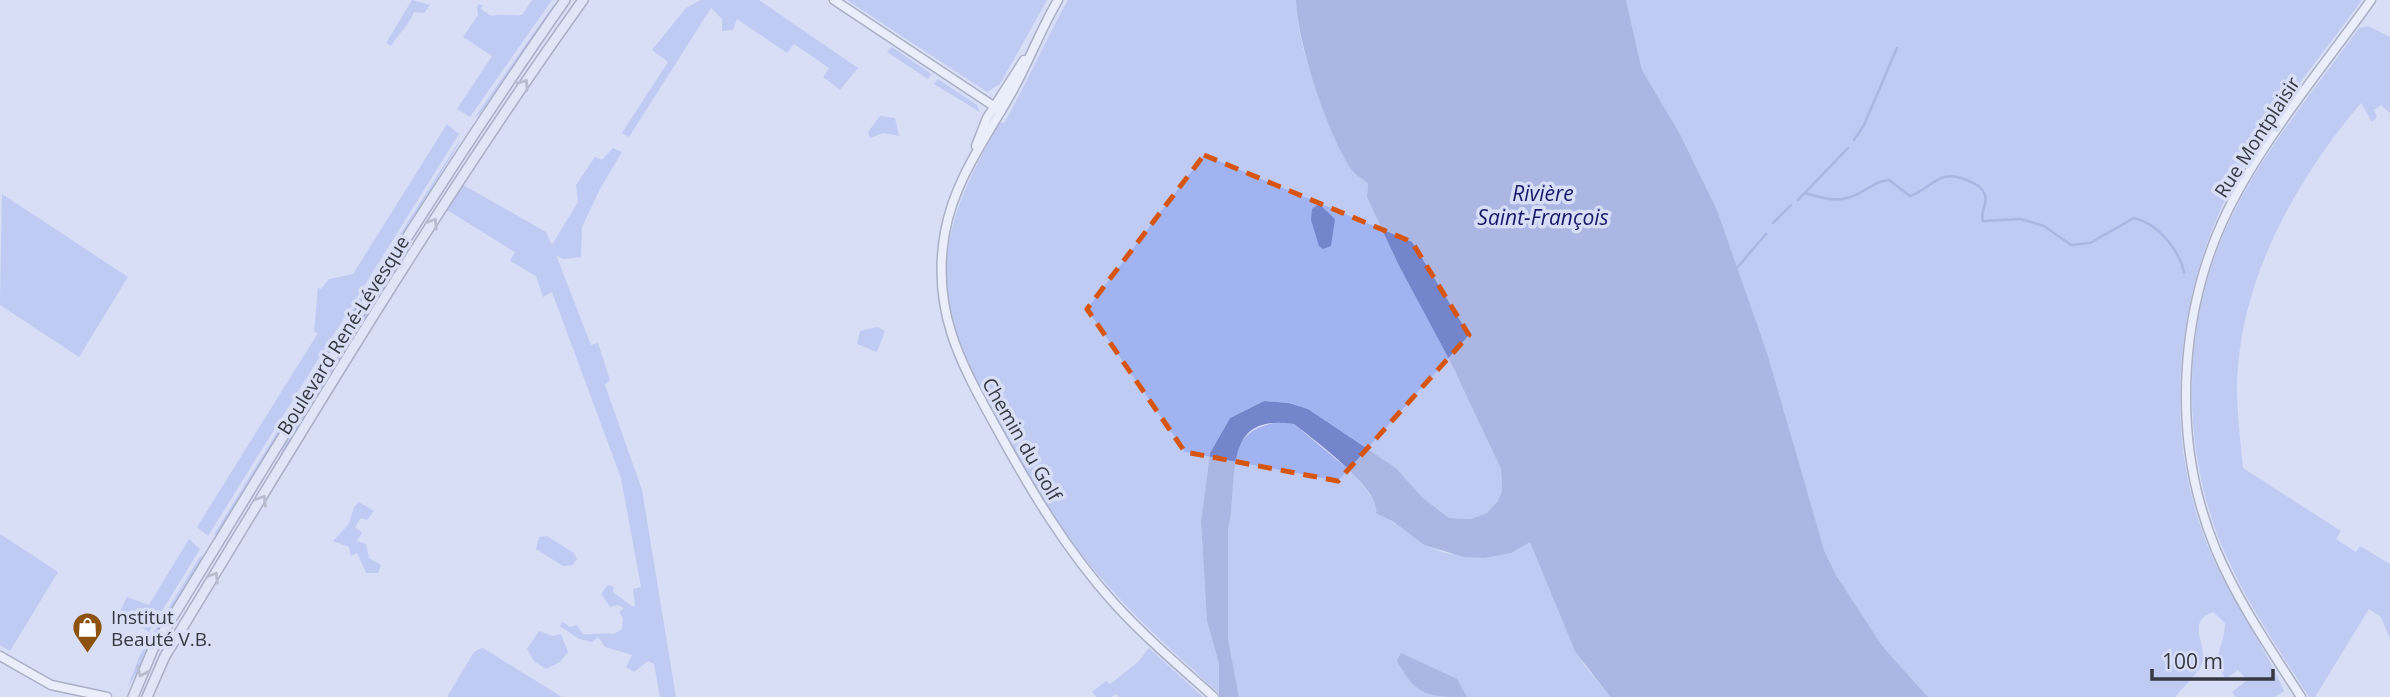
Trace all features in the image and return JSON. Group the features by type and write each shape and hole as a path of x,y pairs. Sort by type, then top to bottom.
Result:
{"main road":[{"name":"Boulevard René-Lévesque","path":"133,697 153,649 393,261 472,135 565,0"},
{"name":"Boulevard René-Lévesque","path":"148,697 171,646 419,245 482,145 583,0"}],"street":[{"path":"834,0 997,108"},
{"name":"Chemin du Golf","path":"1058,0 1028,55 1021,75 997,108 951,207 942,256 944,305 957,354 1028,485 1064,541 1114,603 1214,697"},
{"name":"Rue Montplaisir","path":"2301,697 2240,598 2207,526 2190,448 2188,356 2202,280 2231,204 2264,149 2371,0"},
{"path":"0,656 51,685 107,697"}],"highlighted area":[{"path":"1204,155 1412,242 1469,335 1338,481 1185,452 1087,309"}],"shaded area":[{"path":"412,0 430,5 424,13 414,12 391,46 386,43"},
{"path":"532,0 552,0 470,117 457,109 492,56 463,37 478,15 477,7 479,4 483,6 481,9 491,16 522,15"},
{"path":"701,0 759,0 858,68 840,90 823,77 829,68 794,44 787,53 737,19 733,30 722,31 722,19 711,8 629,137 622,133 668,62 652,50 686,8"},
{"path":"847,0 1047,0 1000,84 987,92"},
{"path":"1068,0 1296,0 1303,48 1320,96 1343,143 1368,184 1367,197 1398,264 1451,363 1501,469 1502,491 1498,501 1487,513 1471,519 1449,518 1423,498 1396,468 1308,409 1289,403 1264,401 1230,418 1210,453 1201,522 1207,621 1219,664 1220,694 1130,610 1090,565 1053,516 978,385 950,314 947,254 963,196 1000,122 1004,123"},
{"path":"1626,0 2362,0 2290,96 2240,171 2227,196 2210,235 2197,276 2187,318 2182,361 2180,405 2183,448 2190,490 2202,531 2220,572 2284,691 2275,697 2236,697 2232,692 2247,680 2238,670 2226,679 2221,671 2218,657 2225,623 2213,612 2200,622 2203,651 2201,666 2175,697 1928,697 1883,647 1836,575 1824,550 1717,210 1680,134 1642,70"},
{"path":"554,4 480,114 475,117"},
{"path":"2368,26 2390,37 2390,113 2381,105 2374,110 2377,117 2372,122 2361,103 2338,131 2297,193 2264,259 2252,294 2238,366 2237,404 2243,468 2341,531 2336,539 2356,552 2360,546 2390,564 2390,639 2381,617 2369,609 2315,697 2309,697 2244,592 2211,515 2200,473 2194,430 2192,387 2195,343 2202,300 2214,259 2243,195 2304,102 2359,28"},
{"path":"892,47 931,74 928,79 887,52"},
{"path":"938,79 977,105 980,112 934,84"},
{"path":"880,116 895,118 899,136 883,133 870,138 868,132"},
{"path":"447,124 459,134 208,536 197,527 318,333 314,332 318,288 321,289 329,279 353,274"},
{"path":"461,140 397,245 394,244 456,146"},
{"path":"613,148 622,152 582,227 581,257 563,259 556,255 591,345 598,343 610,380 605,385 642,490 676,697 660,697 654,664 648,661 634,672 626,667 632,655 605,647 598,637 592,642 579,639 560,626 563,622 570,627 577,625 583,634 614,634 622,629 623,618 619,612 624,608 618,605 610,607 601,594 608,585 614,587 613,592 633,607 635,605 633,589 641,587 621,478 552,292 543,297 536,276 510,261 515,252 447,210 463,185 546,232 552,245 578,202 576,185 595,157 602,160"},
{"path":"2,194 128,277 79,357 0,305"},
{"path":"392,246 395,248 220,531 213,536"},
{"path":"403,253 407,256 270,475 286,443"},
{"path":"878,327 885,331 877,352 857,344 860,331"},
{"path":"1281,422 1294,424 1355,475 1387,518 1424,545 1445,553 1484,558 1530,541 1584,665 1610,697 1239,697 1228,639 1228,529 1235,461 1239,447 1247,435 1261,427"},
{"path":"359,502 374,511 367,520 361,518 355,527 362,533 357,541 366,544 369,558 381,565 378,573 366,573 357,553 351,556 349,547 333,541 349,524 354,507"},
{"path":"0,534 58,572 10,651 0,645"},
{"path":"547,536 574,553 577,559 573,565 563,566 536,549 539,537"},
{"path":"189,539 200,549 149,632 119,613 127,597 149,605"},
{"path":"201,555 202,561 127,689 140,655"},
{"path":"539,631 552,636 561,634 568,652 560,662 546,669 534,661 527,649"},
{"path":"481,648 562,697 447,697 474,652"},
{"path":"1149,648 1203,697 1119,697 1116,694 1111,697 1097,697 1092,692 1106,681 1110,684 1138,662"}],"water":[{"name":"Rivière Saint-François","path":"1296,0 1626,0 1642,70 1680,134 1717,210 1767,353 1824,550 1836,575 1883,647 1928,697 1610,697 1575,651 1530,542 1511,553 1484,558 1464,557 1424,545 1392,521 1376,513 1375,503 1357,478 1294,424 1270,423 1253,429 1243,440 1237,455 1228,529 1228,639 1239,697 1219,697 1219,664 1207,621 1201,522 1210,453 1230,418 1264,401 1289,403 1308,409 1396,468 1423,498 1449,518 1471,519 1487,513 1498,501 1502,491 1501,469 1451,363 1398,264 1367,197 1368,184 1352,170 1333,135 1308,63"},
{"path":"1319,204 1335,219 1331,246 1323,249 1319,246 1311,220 1312,209"},
{"path":"1401,653 1457,679 1467,697 1433,695 1417,688 1397,661"}],"waterway":[{"path":"1854,140 1864,125 1897,48"},
{"path":"1798,200 1848,148"},
{"path":"1805,193 1828,199 1848,198 1889,180 1910,196 1943,177 1959,177 1984,192 1986,198 1983,221 2021,219 2044,226 2071,245 2090,243 2134,218 2151,225 2166,238 2184,272"},
{"path":"1773,223 1791,205"},
{"path":"1736,269 1766,234"}],"place":[{"name":"Institut Beauté V.B.","path":"88,655"}]}
